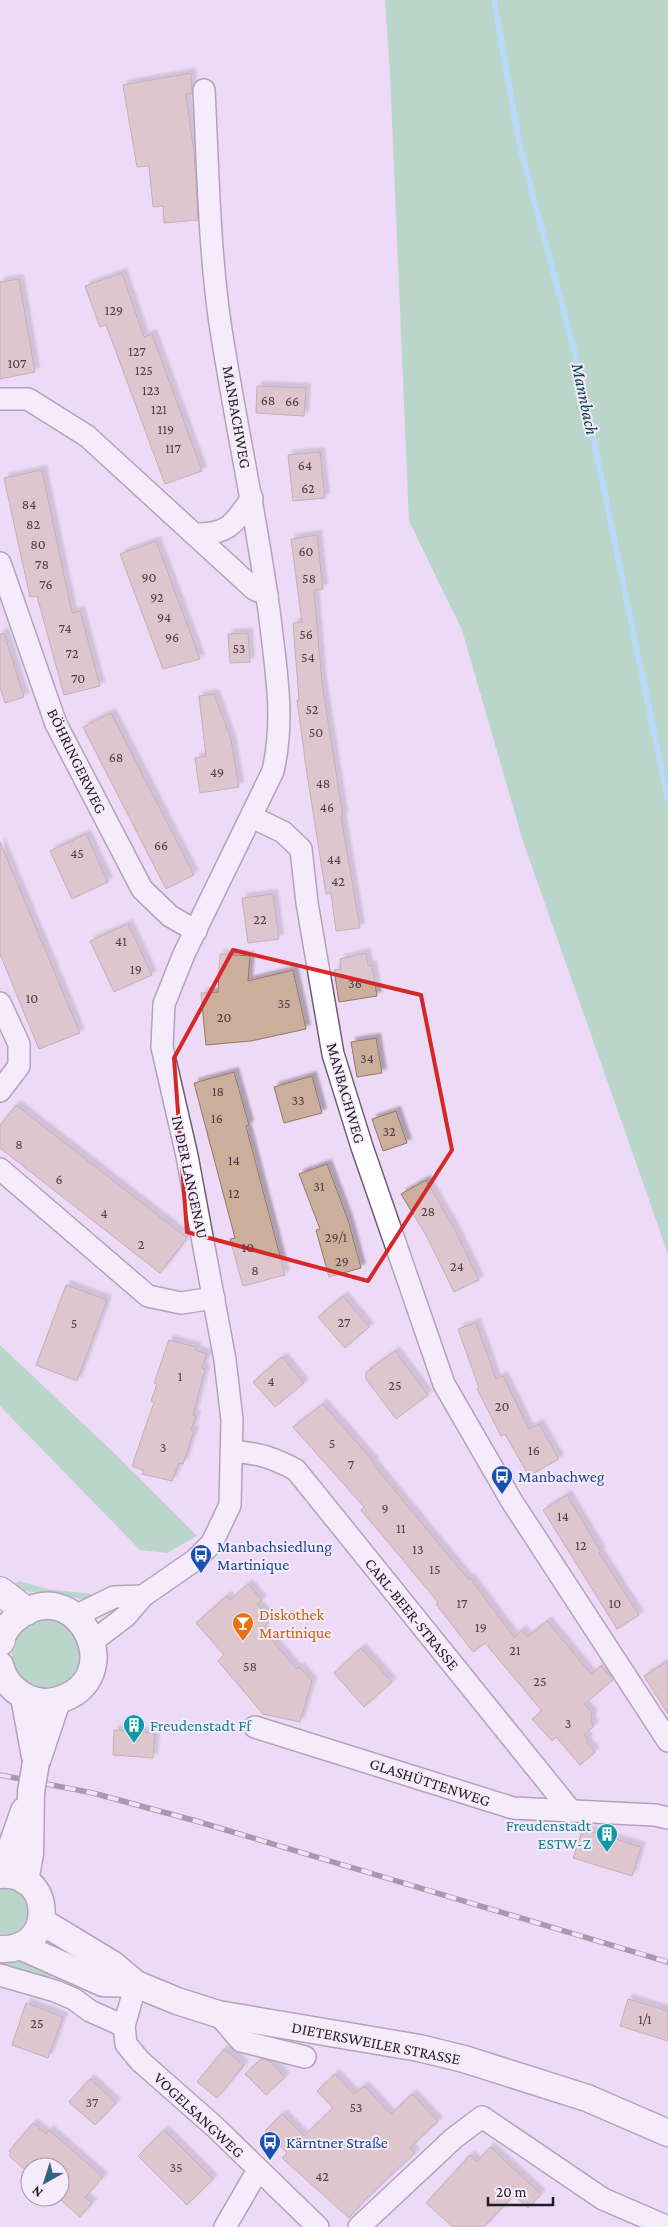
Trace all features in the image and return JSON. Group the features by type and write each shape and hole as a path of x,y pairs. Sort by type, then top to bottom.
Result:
{"main road":[{"path":"0,1591 26,1611"}],"street":[{"name":"MANBACHWEG","path":"204,90 213,257 220,322 252,498 267,595 280,719 279,743"},
{"path":"0,400 28,399 87,436 254,589 267,595"},
{"path":"194,534 214,534 235,522 252,498"},
{"name":"BÖHRINGERWEG","path":"0,563 56,724 142,889 170,916 196,931"},
{"name":"IN DER LANGENAU","path":"92,1642 126,1616 143,1596 195,1560 212,1543 230,1505 231,1410 214,1298 162,1047 164,1004 196,931 273,771 279,743"},
{"name":"MANBACHWEG","path":"252,816 283,832 301,849 307,903 333,1054 362,1147 444,1384 511,1500 668,1741"},
{"path":"0,1003 19,1044 19,1066 0,1091"},
{"path":"0,1169 148,1296 181,1302 214,1298"},
{"name":"CARL-BEER-STRASSE","path":"232,1452 249,1452 271,1457 296,1470 571,1811"},
{"path":"75,1616 114,1597 143,1596"},
{"path":"51,1607 75,1616 86,1628 92,1642 93,1664 87,1679 76,1692 56,1701 40,1702 24,1697 10,1685 1,1657 6,1628 15,1618 26,1611 51,1607"},
{"path":"24,1697 36,1762"},
{"path":"10,1948 37,1931 41,1921 40,1898 14,1867 36,1762 56,1701"},
{"name":"GLASHÜTTENWEG","path":"255,1727 513,1808 655,1815 668,1818"},
{"name":"DIETERSWEILER STRASSE","path":"41,1921 112,1964 136,1984"},
{"name":"DIETERSWEILER STRASSE","path":"10,1948 104,1983 136,1984 218,2014 410,2047 464,2059 587,2098 668,2133"},
{"path":"0,1975 55,1990 74,1999 90,2011 124,2026 136,1984"},
{"path":"218,2014 241,2041 306,2057"},
{"name":"VOGELSANGWEG","path":"124,2026 126,2044 140,2061 215,2128 318,2227"},
{"path":"359,2227 454,2138 482,2117 603,2199 668,2227"},
{"path":"225,2227 258,2170"}],"highlighted area":[{"path":"233,950 421,995 452,1150 368,1281 187,1232 174,1058"}],"green space":[{"path":"385,0 668,0 668,1254 523,841 462,630 409,521 390,74"},
{"path":"0,1345 114,1453 197,1536 167,1553 140,1550 0,1406"},
{"path":"19,1581 48,1589 91,1594 95,1599 81,1599 51,1592 34,1592 12,1585"},
{"path":"39,1620 53,1620 65,1625 75,1635 80,1647 80,1661 75,1673 65,1683 53,1688 39,1688 27,1683 17,1673 12,1661 12,1647 17,1635 27,1625"},
{"path":"7,1888 21,1894 28,1912 26,1921 20,1930 13,1934 0,1934 0,1889"},
{"path":"21,1960 54,1968 50,1980 0,1965 0,1962"}],"building":[{"path":"191,73 192,93 186,94 194,152 198,220 164,223 163,206 153,207 149,166 137,167 123,85"},
{"path":"122,273 144,337 152,334 202,471 165,484 106,325 100,327 85,286"},
{"path":"19,279 35,372 0,379 0,282"},
{"path":"257,386 306,388 304,416 256,413"},
{"path":"320,452 325,498 293,501 288,455"},
{"path":"42,470 72,613 80,611 100,686 64,695 37,596 30,597 4,478"},
{"path":"317,535 323,589 314,590 322,683 343,816 341,816 360,928 336,931 331,893 326,894 307,774 297,700 299,700 293,623 302,622 291,539"},
{"path":"156,541 200,659 163,669 120,554"},
{"path":"4,633 24,697 5,703 0,687 0,634"},
{"path":"248,633 250,662 230,663 228,634"},
{"path":"214,694 231,739 239,787 200,793 195,758 206,756 199,696"},
{"path":"111,713 194,875 166,889 83,727"},
{"path":"86,834 108,882 72,899 50,851"},
{"path":"0,842 80,1033 39,1049 0,954"},
{"path":"273,894 279,939 248,943 242,898"},
{"path":"128,924 152,975 114,992 90,941"},
{"path":"366,953 368,966 372,965 377,996 339,1002 334,970 341,969 340,959"},
{"path":"220,954 250,956 248,981 293,970 306,1029 251,1041 206,1045 201,993 218,992"},
{"path":"376,1038 382,1073 357,1077 351,1042"},
{"path":"234,1072 249,1125 246,1126 285,1275 243,1286 230,1239 235,1238 194,1083"},
{"path":"312,1076 322,1113 284,1123 274,1087"},
{"path":"16,1105 187,1238 160,1273 0,1148 0,1125"},
{"path":"396,1111 407,1143 383,1151 372,1119"},
{"path":"327,1164 348,1220 361,1268 329,1277 316,1230 320,1229 299,1174"},
{"path":"426,1180 454,1228 479,1280 454,1292 427,1237 401,1194"},
{"path":"66,1285 107,1300 77,1381 36,1365"},
{"path":"343,1296 369,1327 345,1348 318,1317"},
{"path":"476,1323 496,1379 503,1376 529,1429 539,1424 559,1459 529,1476 505,1434 501,1436 477,1389 479,1388 458,1329"},
{"path":"169,1340 196,1347 195,1350 207,1354 202,1368 205,1369 193,1415 196,1416 191,1430 194,1431 183,1464 179,1463 172,1481 142,1474 144,1471 132,1466 154,1402 151,1401 157,1384 154,1383"},
{"path":"395,1351 428,1395 396,1419 366,1379 366,1372"},
{"path":"282,1357 304,1383 275,1407 253,1382"},
{"path":"323,1404 374,1462 373,1464 468,1579 470,1578 514,1637 522,1630 527,1637 547,1621 591,1674 601,1666 613,1680 584,1704 592,1713 591,1722 594,1726 584,1735 588,1739 586,1742 595,1752 580,1765 556,1737 552,1741 532,1719 542,1711 485,1643 473,1652 436,1604 438,1602 361,1510 364,1507 293,1427"},
{"path":"567,1495 601,1552 599,1553 639,1615 617,1629 543,1510"},
{"name":"Diskothek Martinique","path":"248,1584 262,1600 257,1604 271,1620 262,1629 297,1669 299,1667 312,1681 300,1722 263,1714 218,1661 224,1655 196,1623 227,1596 230,1600"},
{"path":"361,1648 392,1682 364,1707 334,1673"},
{"path":"668,1661 668,1714 644,1676"},
{"name":"Freudenstadt Ff","path":"114,1730 155,1733 153,1758 113,1755"},
{"name":"Freudenstadt ESTW-Z","path":"583,1829 641,1847 632,1876 573,1858"},
{"path":"628,1999 668,2011 668,2041 620,2026"},
{"path":"26,2003 63,2017 48,2058 12,2045"},
{"path":"224,2049 244,2065 217,2098 197,2082"},
{"path":"261,2059 270,2061 285,2077 266,2095 245,2074"},
{"path":"335,2074 354,2094 364,2086 391,2114 412,2094 438,2121 410,2148 415,2153 366,2199 349,2218 282,2158 287,2153 265,2131 282,2114 304,2136 333,2108 317,2091"},
{"path":"90,2079 116,2103 95,2125 69,2102"},
{"path":"33,2123 46,2134 49,2130 103,2177 85,2197 92,2203 80,2217 68,2207 70,2157 20,2157 20,2165 9,2156 11,2153 9,2151"},
{"path":"164,2130 213,2179 187,2205 138,2156"},
{"path":"490,2147 541,2194 528,2208 514,2195 484,2227 453,2227 426,2203 470,2155 477,2162"}],"waterway":[{"name":"Mannbach","path":"494,0 520,147 580,373 668,801"}],"railway":[{"path":"0,1775 93,1793 196,1821 668,1962"}],"place":[{"name":"Manbachweg","path":"502,1495"},
{"name":"Manbachsiedlung Martinique","path":"201,1574"},
{"name":"Diskothek Martinique","path":"243,1642"},
{"name":"Freudenstadt Ff","path":"134,1744"},
{"name":"Freudenstadt ESTW-Z","path":"607,1853"},
{"name":"Kärntner Straße","path":"270,2161"}]}
